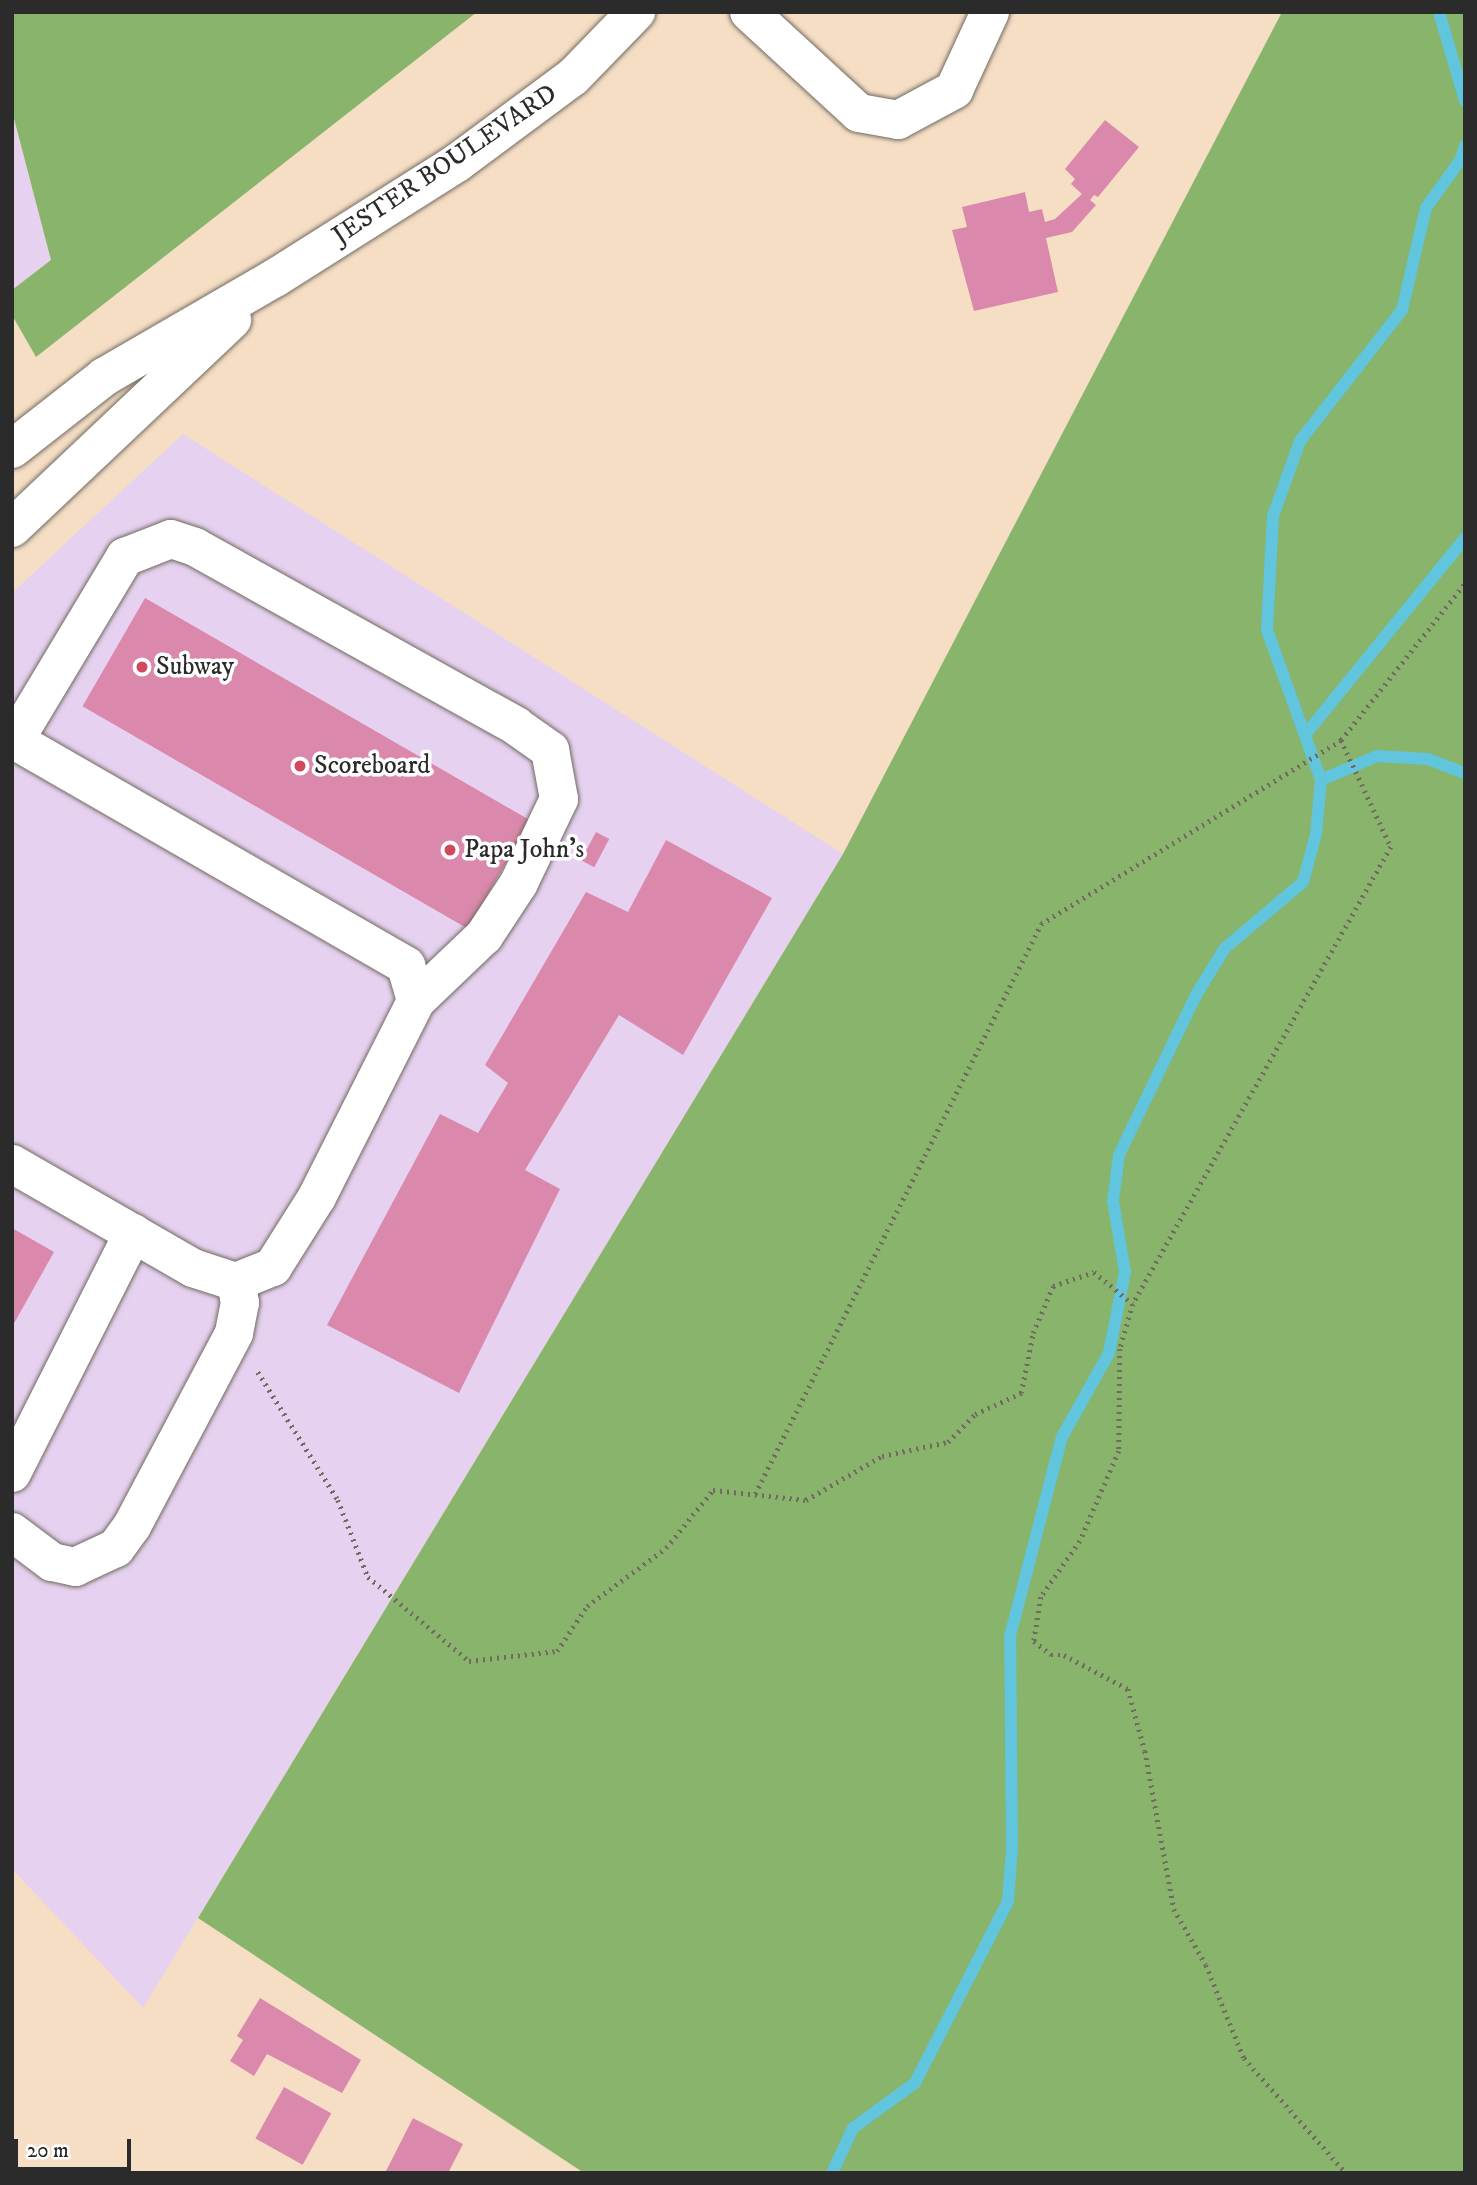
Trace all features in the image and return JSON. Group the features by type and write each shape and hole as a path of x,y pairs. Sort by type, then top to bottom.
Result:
{"street":[{"name":"JESTER BOULEVARD","path":"12,449 104,377 275,278 468,156 573,77 636,12"},
{"path":"749,12 859,113 898,120 954,90 990,12"},
{"name":"JESTER BOULEVARD","path":"12,528 275,278"},
{"path":"12,1164 193,1268 236,1282 273,1267 317,1197 416,1001 484,936 519,883 559,799 550,750 516,726 195,547 171,539 125,557 14,739 406,966 416,1001"},
{"path":"12,1473 133,1233"},
{"path":"12,1532 52,1562 75,1567 116,1548 132,1526 234,1333 240,1303 236,1282"}],"path":[{"path":"755,1494 1041,924 1341,740 1465,583"},
{"path":"1341,740 1391,847 1133,1304 1120,1349 1119,1451 1080,1541 1041,1597 1034,1641 1051,1655 1064,1655 1128,1689 1145,1751 1174,1909 1206,1965 1244,2058 1346,2173"},
{"path":"256,1369 338,1500 368,1577 469,1661 557,1651 587,1606 666,1548 713,1490 806,1500 882,1456 948,1442 975,1414 1021,1393 1033,1333 1053,1286 1094,1272 1133,1304"}],"shaded area":[{"path":"12,112 51,260 12,290"},
{"path":"183,434 843,854 143,2008 12,1869 12,593"}],"green space":[{"path":"12,12 477,12 36,357 12,315 12,290 51,260 12,111"},
{"path":"1282,12 1465,12 1465,2173 584,2173 198,1918 843,854"}],"building":[{"path":"1105,120 1139,147 1098,197 1094,195 1090,200 1096,205 1072,232 1046,238 1058,292 974,311 952,230 967,227 962,207 1025,192 1029,212 1042,209 1045,222 1055,219 1082,194 1071,184 1075,179 1065,169"},
{"path":"145,598 530,820 468,929 82,706"},
{"path":"596,832 609,839 594,867 581,860"},
{"path":"666,840 772,898 683,1055 619,1015 525,1170 560,1189 459,1393 327,1325 440,1114 478,1133 508,1083 485,1065 586,892 628,912"},
{"path":"12,1228 54,1252 12,1327"},
{"path":"260,1998 361,2060 342,2093 267,2054 254,2076 230,2061 243,2040 237,2036"},
{"path":"284,2087 331,2113 303,2165 255,2139"},
{"path":"413,2118 463,2144 448,2173 385,2173"}],"waterway":[{"path":"1439,12 1465,101"},
{"path":"832,2173 853,2128 915,2083 1008,1901 1012,1849 1010,1636 1062,1437 1109,1353 1125,1272 1113,1201 1119,1155 1196,995 1225,948 1303,882 1316,834 1321,780 1267,630 1273,516 1300,441 1402,310 1426,208 1461,159 1465,146"},
{"path":"1305,735 1465,538"},
{"path":"1321,780 1377,756 1428,759 1465,773"}],"place":[{"name":"Subway","path":"142,667"},
{"name":"Scoreboard","path":"300,766"},
{"name":"Papa John's","path":"450,850"}]}
